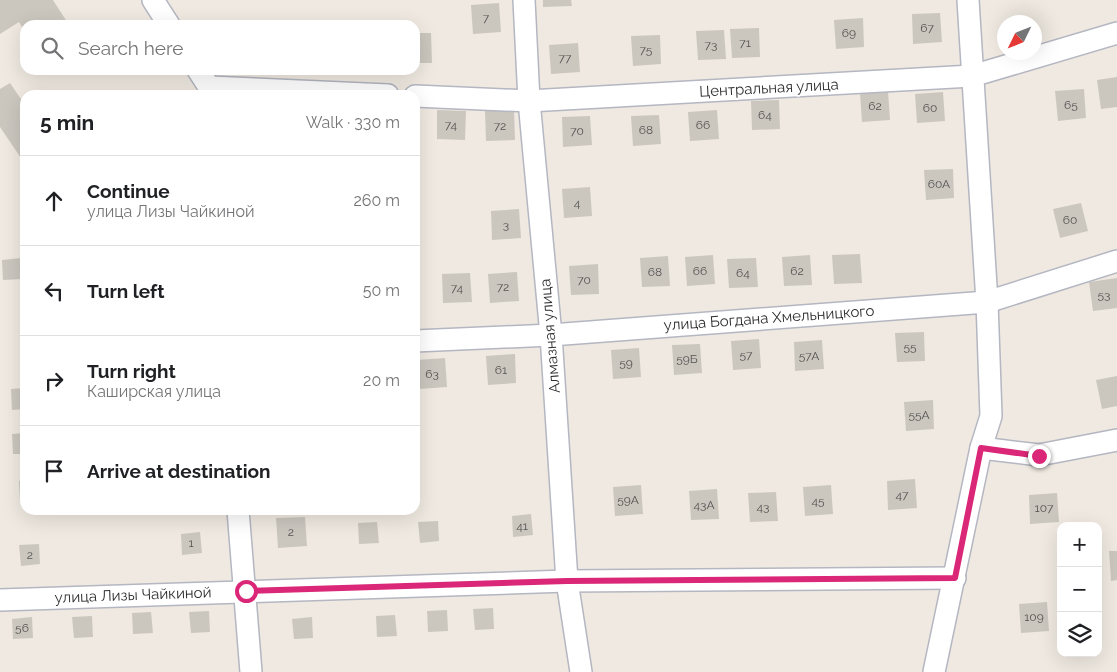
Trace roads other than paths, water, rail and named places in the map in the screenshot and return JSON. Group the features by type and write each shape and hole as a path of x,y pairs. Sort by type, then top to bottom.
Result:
{"street":[{"path":"153,0 166,20"},
{"name":"Алмазная улица","path":"524,0 529,101 551,335 567,581 581,672"},
{"path":"934,672 981,448 991,416 987,302 968,0"},
{"name":"Центральная улица","path":"420,96 529,101 972,76 1117,33"},
{"path":"206,84 305,90"},
{"name":"улица Богдана Хмельницкого","path":"420,341 551,335 987,302 1117,261"},
{"path":"981,448 1039,456 1117,440"},
{"path":"238,515 246,591 250,672"},
{"name":"улица Лизы Чайкиной","path":"0,600 567,581 955,578"}]}
